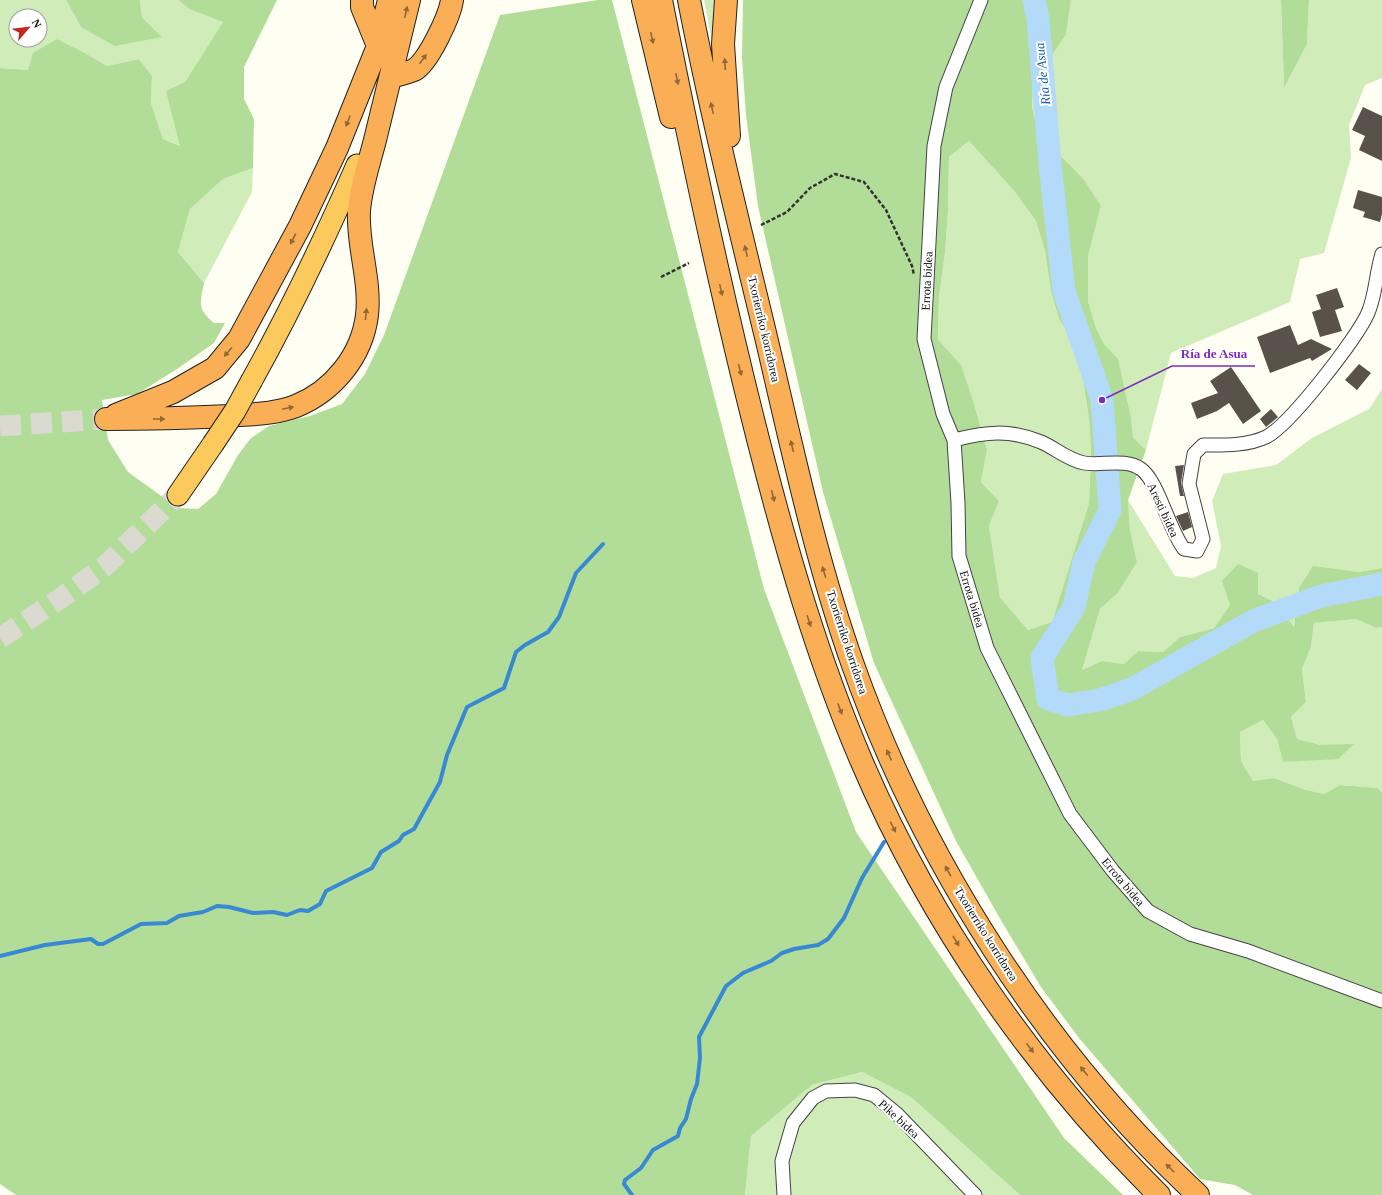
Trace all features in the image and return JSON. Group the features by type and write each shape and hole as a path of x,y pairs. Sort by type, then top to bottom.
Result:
{"highway":[{"path":"362,0 362,7 378,46 334,155 300,226 239,339 215,368 173,392 106,419 179,419 255,414 294,407 324,391 346,369 359,344 367,315 366,283 359,212 362,185 391,77 409,0"},
{"path":"357,165 378,46 389,0"},
{"path":"391,77 416,70 434,46 443,27 452,0"},
{"path":"643,0 668,111 703,211"},
{"path":"661,0 703,211 730,332 781,528 826,672 862,763 883,808 911,861 960,948 1013,1026 1063,1090 1124,1160 1159,1195"},
{"name":"Txorierriko korridorea","path":"688,0 727,173 817,550 852,662 888,752 928,835 956,887 984,933 1036,1009 1104,1095 1144,1141 1198,1195"},
{"path":"726,0 723,44 729,142 727,173"},
{"path":"178,494 235,411 286,320 324,241 357,165 391,77"}],"street":[{"name":"Errota bidea","path":"982,0 946,87 934,146 924,339 943,414 954,440 958,503 959,556 987,648 1070,814 1113,871 1148,911 1190,934 1248,951 1382,1001"},
{"name":"Aresti bidea","path":"954,440 982,433 1010,433 1040,442 1083,463 1126,464 1142,469 1154,486 1176,539 1184,549 1197,552 1203,539 1189,484 1194,454 1203,445 1249,442 1266,437 1285,422 1320,381 1367,314 1374,294 1382,254"},
{"name":"Pike bidea","path":"784,1195 782,1161 793,1123 813,1098 826,1091 855,1090 874,1095 897,1114 975,1195"}],"path":[{"path":"761,225 788,212 810,188 835,174 864,182 886,210 912,266 914,281"},
{"path":"660,277 689,263"}],"green space":[{"path":"0,0 66,0 81,27 162,37 142,17 140,0 178,0 189,9 223,22 185,82 181,146 163,139 151,103 152,76 139,59 107,66 57,39 28,70 0,68"},
{"path":"66,0 140,0 142,17 162,37 115,46 81,27"},
{"path":"178,0 277,0 244,67 244,99 254,119 253,168 223,179 190,209 178,252 204,283 201,296 201,305 205,314 214,323 225,323 214,343 177,369 137,394 102,400 108,440 128,472 178,508 198,509 216,494 238,455 251,438 269,426 310,416 342,404 365,374 384,335 500,15 598,0 612,0 764,589 856,832 1064,1138 1123,1195 1020,1195 911,1097 862,1072 812,1085 751,1136 745,1195 16,1195 0,1184 0,68 28,70 33,53 42,48 48,48 48,44 57,39 107,66 139,59 152,76 151,103 163,139 180,146 166,91 185,82 223,22 189,9"},
{"path":"704,0 717,0 716,60"},
{"path":"743,0 1071,0 1066,35 1033,82 1032,107 1039,136 1084,180 1101,206 1088,256 1088,301 1096,328 1104,344 1118,359 1131,417 1133,437 1146,450 1128,500 1130,530 1137,562 1118,593 1100,609 1082,670 1102,661 1124,664 1138,651 1163,652 1180,637 1214,628 1230,605 1222,581 1238,564 1258,573 1258,594 1277,603 1294,627 1299,588 1313,566 1359,572 1382,568 1382,627 1376,628 1356,619 1314,623 1311,647 1302,669 1306,702 1291,717 1297,739 1321,745 1354,744 1338,759 1283,762 1277,739 1263,720 1240,732 1241,761 1253,781 1274,778 1303,789 1324,794 1340,785 1378,788 1382,793 1382,1195 1253,1195 1235,1185 1200,1179 1079,1038 1041,987 956,841 874,663 823,492 758,206 746,115 742,58","holes":["969,141 1015,192 1036,221 1045,251 1051,292 1059,319 1069,335 1080,360 1089,419 1091,452 1089,503 1052,622 1028,630 1000,598 989,526 999,501 981,482 987,450 961,365 938,340 939,297 945,253 948,212 949,157"]},
{"path":"1071,0 1281,0 1284,88 1307,44 1309,0 1382,0 1382,78 1365,85 1349,125 1351,158 1324,253 1300,259 1290,302 1171,353 1146,450 1133,437 1131,417 1118,360 1104,344 1096,328 1088,301 1088,256 1101,206 1068,163 1039,136 1032,107 1033,82 1066,35"},
{"path":"1281,0 1309,0 1307,44 1284,88"},
{"path":"969,141 1015,192 1036,221 1045,251 1051,292 1059,319 1069,335 1080,360 1089,419 1091,452 1089,503 1052,622 1028,630 1000,599 989,526 999,501 981,482 987,450 975,407 938,340 939,297 945,253 948,212 949,157"},
{"path":"253,168 252,192 204,283 178,252 190,209 223,179"},
{"path":"1382,389 1382,568 1359,572 1343,570 1299,588 1294,627 1277,603 1258,594 1230,605 1214,628 1180,637 1163,652 1138,651 1124,664 1102,661 1082,670 1100,609 1118,593 1137,562 1130,530 1128,500 1175,576 1193,578 1216,568 1221,546 1212,501 1223,474 1276,465 1312,438 1369,409"},
{"path":"1356,619 1376,628 1382,627 1382,793 1378,788 1340,785 1324,794 1303,789 1274,778 1253,781 1241,761 1240,732 1263,720 1277,739 1283,762 1305,760 1353,745 1321,745 1297,739 1291,717 1306,702 1302,669 1311,647 1314,623"},
{"path":"862,1072 911,1097 1020,1195 745,1195 751,1136 812,1085"}],"building":[{"path":"1363,107 1382,116 1382,161 1359,150 1365,136 1352,130"},
{"path":"1358,190 1382,197 1382,214 1380,222 1363,217 1365,212 1353,208"},
{"path":"1337,288 1344,307 1335,310 1342,331 1320,337 1312,312 1321,309 1316,295"},
{"path":"1290,325 1298,345 1311,339 1332,349 1312,361 1310,358 1270,373 1257,337"},
{"path":"1359,364 1371,373 1357,390 1345,380"},
{"path":"1231,367 1261,411 1243,424 1229,403 1217,411 1197,419 1191,403 1218,393 1210,381"},
{"path":"1271,409 1278,417 1266,427 1260,419"},
{"path":"1184,465 1181,483 1184,496 1180,496 1175,466"},
{"path":"1188,512 1192,527 1183,531 1176,516"}],"waterway":[{"name":"Ría de Asua","path":"1034,0 1038,19 1050,164 1064,291 1102,400 1110,510 1084,562 1074,607 1042,658 1048,699 1068,705 1100,700 1132,689 1253,621 1321,596 1382,584"},
{"path":"0,956 45,945 91,939 98,944 103,944 141,924 167,923 179,916 203,912 217,906 229,907 253,913 273,912 287,915 300,910 308,911 320,904 326,891 372,868 381,852 399,841 403,835 414,829 440,782 447,755 467,707 504,688 516,652 548,632 559,617 576,573 603,544"},
{"path":"632,1195 624,1184 625,1180 641,1168 653,1150 678,1136 680,1128 686,1119 691,1099 697,1084 700,1058 699,1037 726,986 743,973 771,961 782,953 794,949 818,945 828,939 844,918 862,878 884,842"}],"tunnel":[{"path":"0,426 106,419"},
{"path":"0,638 61,598 104,567 178,495"}],"place":[{"name":"Ría de Asua","path":"1102,400"}]}
